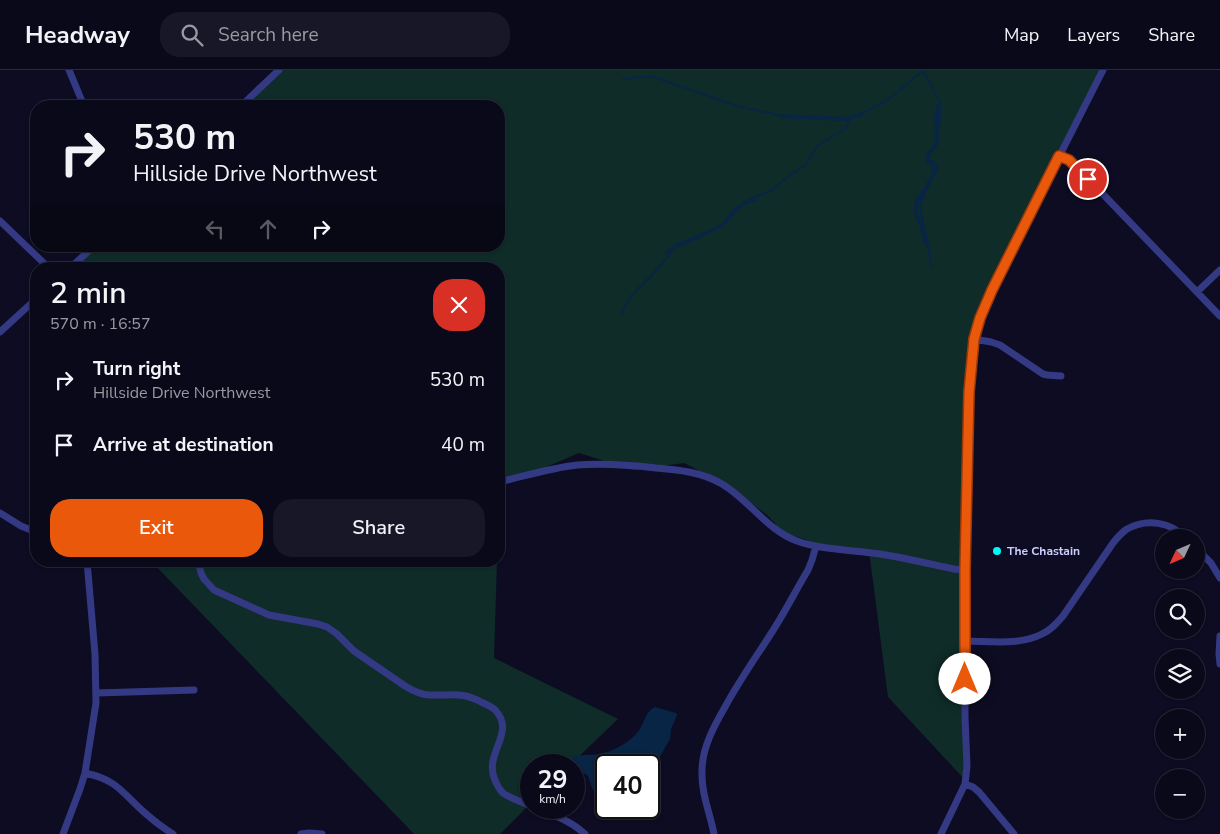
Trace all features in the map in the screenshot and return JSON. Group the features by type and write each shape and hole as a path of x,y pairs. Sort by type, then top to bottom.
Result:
{"street":[{"path":"70,70 82,100"},
{"path":"248,100 280,70"},
{"path":"941,834 965,784 967,766 965,570 969,392 974,339 980,318 992,290 1103,70"},
{"path":"1059,156 1069,160 1220,316"},
{"path":"0,221 30,250"},
{"path":"32,252 43,262"},
{"path":"77,262 87,252"},
{"path":"1198,292 1220,270"},
{"path":"0,332 30,304"},
{"path":"974,339 1000,345 1042,374 1062,376"},
{"path":"505,481 557,468 590,464 684,470 704,475 722,484 738,495 781,533 798,542 881,554 965,570"},
{"path":"0,513 30,530"},
{"path":"965,641 1017,642 1042,634 1054,626 1063,616 1113,543 1122,533 1134,526 1146,523 1161,523 1175,529"},
{"path":"714,834 702,780 703,758 708,740 738,684 773,631 808,570 816,546"},
{"path":"1205,558 1220,578"},
{"path":"63,834 85,773 96,703 95,654 88,567"},
{"path":"198,567 204,579 214,590 269,615 328,627 354,652 414,691 430,695 458,694 467,696 496,711 503,729 502,737 492,763 492,775 502,792 520,802"},
{"path":"1220,636 1220,664"},
{"path":"96,693 194,690"},
{"path":"85,773 99,776 112,782 145,813 173,834"},
{"path":"965,784 979,792 1014,834"},
{"path":"564,819 585,834"},
{"path":"301,834 309,832 322,834"}],"green space":[{"path":"281,70 1106,70 990,294 978,338 966,402 966,781 888,697 869,551 815,543 783,532 767,515 727,485 684,463 633,470 579,453 511,482 505,482 505,262 79,262 90,252 505,252 505,100 251,100"},
{"path":"157,567 497,567 494,658 618,719 581,754 520,754 520,814 500,834 414,834"}],"water":[{"path":"937,104 941,104 938,139 936,145 927,156 928,161 934,164 936,168 927,191 919,202 917,213 922,223 927,246 925,246 914,214 915,199 931,175 932,167 925,161 926,154 934,144 934,117"},
{"path":"861,112 863,116 845,121 780,118 781,114 847,117"},
{"path":"758,198 759,201 740,206 727,218 724,226 673,247 666,255 664,253 674,244 723,223 728,214 737,206"},
{"path":"655,707 676,713 677,715 671,729 670,739 660,756 660,754 598,754 615,749 632,738 638,732 647,714"},
{"path":"585,755 595,755 595,792 588,776 585,774"}],"waterway":[{"path":"923,70 940,106"},
{"path":"861,114 889,99 924,70"},
{"path":"623,79 651,76 737,106 782,116"},
{"path":"939,126 940,111"},
{"path":"724,224 746,201 772,190 806,164 817,146 846,128 849,119"},
{"path":"934,175 938,166 935,162 928,159 936,146 938,135"},
{"path":"924,195 921,209 931,266"},
{"path":"621,315 631,296 675,248 716,229"}],"place":[{"name":"The Chastain","path":"997,551"}],"route":[{"path":"965,679 965,570 969,392 974,339 980,318 992,290 1059,156 1069,160 1088,179"}]}
